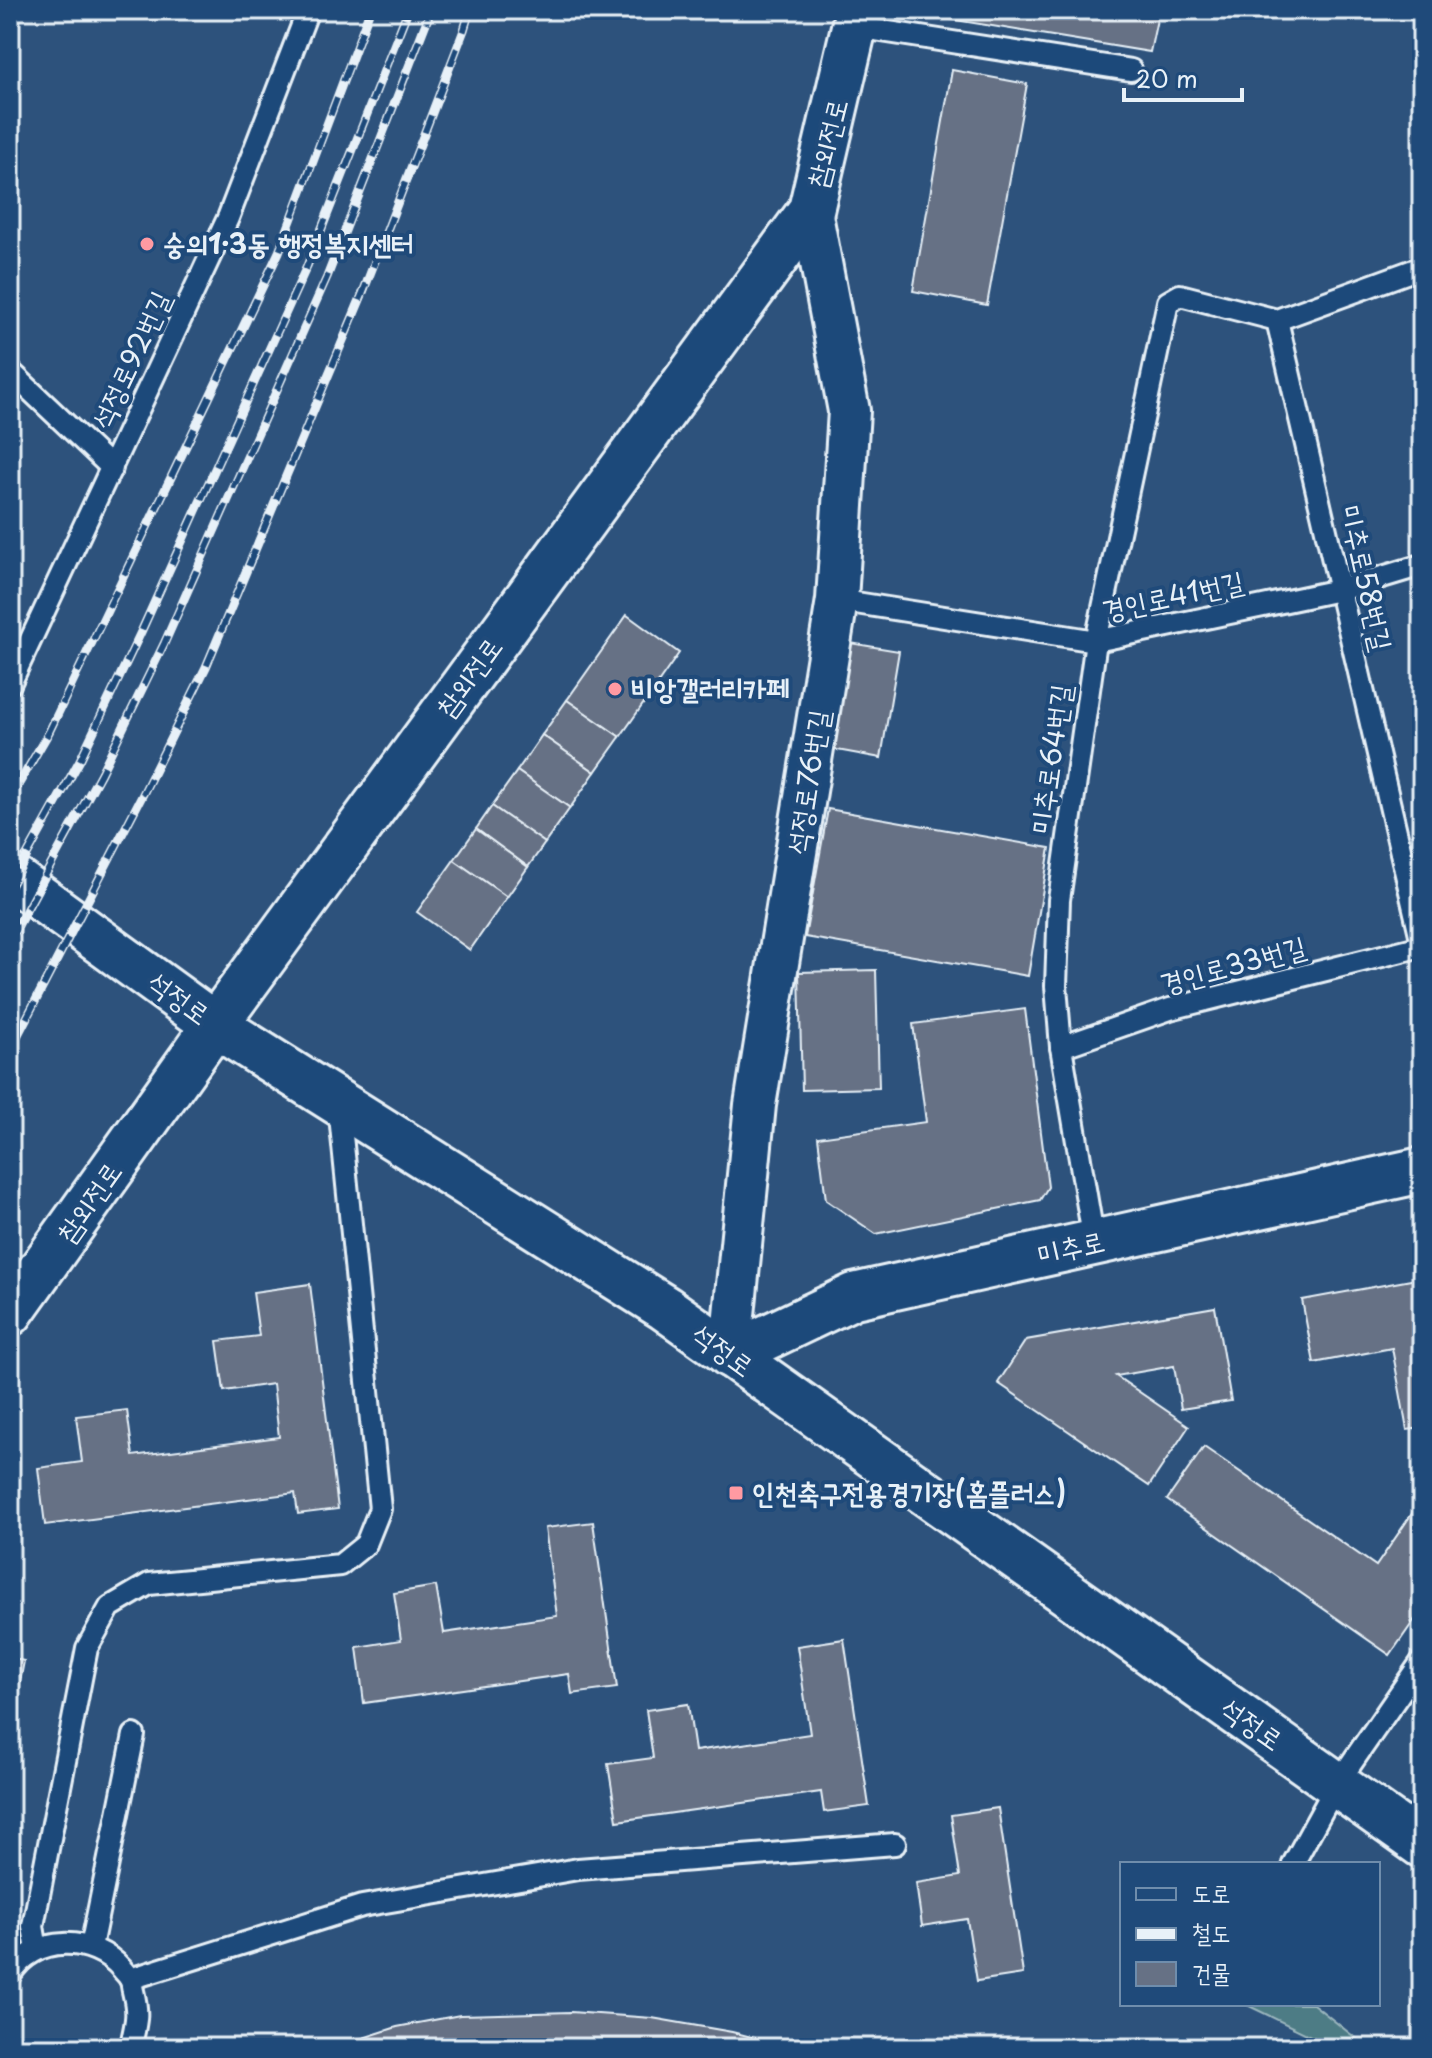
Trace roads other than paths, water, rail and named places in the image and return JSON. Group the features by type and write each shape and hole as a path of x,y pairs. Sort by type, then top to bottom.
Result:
{"main road":[{"name":"참외전로","path":"10,1313 215,1025 811,210 857,18"},
{"name":"석정로","path":"10,876 215,1025 665,1308 1422,1845"},
{"name":"미추로","path":"730,1355 854,1296 1422,1170"}],"street":[{"name":"석정로76번길","path":"730,1355 755,1105 837,600 849,411 811,210"}],"lane":[{"name":"석정로92번길","path":"10,684 228,218 308,10"},
{"path":"857,18 1131,70"},
{"path":"1277,320 1422,267"},
{"name":"미추로64번길","path":"1094,1242 1061,1047 1056,986 1059,900 1096,641 1168,302 1180,295 1277,320"},
{"name":"미추로58번길","path":"1277,320 1422,944"},
{"path":"10,371 112,468"},
{"name":"경인로41번길","path":"837,600 1096,641 1339,590 1422,565"},
{"name":"경인로33번길","path":"1061,1047 1170,1009 1422,944"},
{"path":"37,1950 33,1926 87,1648 110,1607 149,1584 340,1565 366,1544 380,1509 339,1103"},
{"path":"1294,1862 1337,1784 1422,1661"},
{"path":"91,1947 134,1735"},
{"path":"130,1979 362,1906 578,1869 895,1844"},
{"path":"10,1975 15,1967 37,1950 64,1943 91,1947 113,1959 130,1979 139,2012 129,2048"}],"railway":[{"path":"10,799 49,732 279,252 370,10"},
{"path":"10,886 80,760 141,632 307,266 408,10"},
{"path":"10,940 101,773 164,644 327,277 431,10"},
{"path":"10,1050 206,667 362,295 470,10"}],"place":[{"name":"숭의1·3동 행정복지센터","path":"147,244"},
{"name":"비앙갤러리카페","path":"615,689"},
{"name":"인천축구전용경기장(홈플러스)","path":"736,1493"}]}
